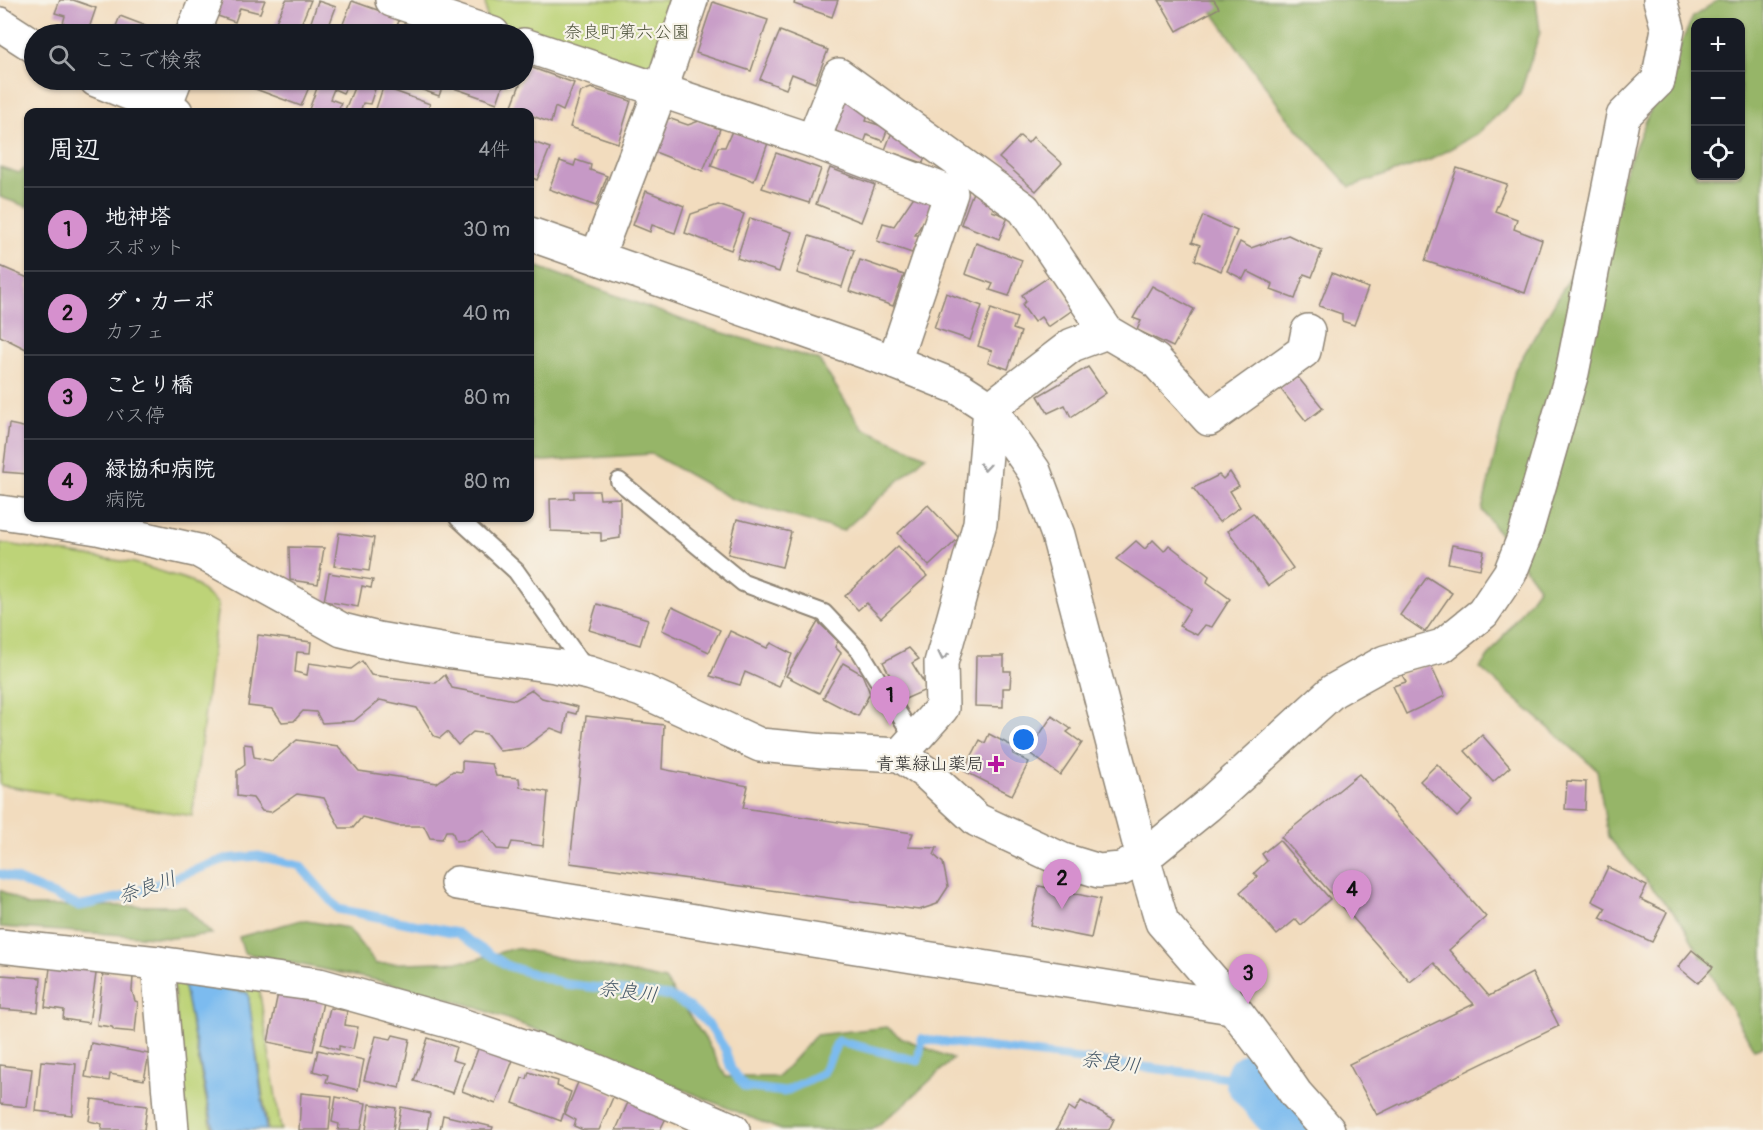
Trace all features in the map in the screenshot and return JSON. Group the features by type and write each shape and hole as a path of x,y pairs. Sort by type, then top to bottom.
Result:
{"street":[{"path":"196,24 206,0"},
{"path":"392,0 477,20"},
{"path":"597,257 661,89 691,0"},
{"path":"908,748 925,772 977,820 1063,860 1099,871 1121,869 1143,858 1207,806 1333,691 1385,662 1442,646 1483,613 1510,573 1525,535 1572,373 1623,116 1658,81 1668,29 1660,0"},
{"path":"0,24 24,40"},
{"path":"534,48 813,141 951,193 894,362"},
{"path":"813,141 839,75 1024,209 1107,332 1155,360 1209,419 1304,351 1308,331"},
{"path":"134,90 172,100"},
{"path":"534,235 894,362 959,388 990,408 1034,471 1058,536 1162,922 1213,981 1296,1094 1328,1130"},
{"path":"84,522 120,525 199,551 342,630 378,639 589,673 641,690 760,745 824,751 908,748 942,708 941,663 980,523 990,408 1072,345 1107,332"},
{"path":"0,512 24,515"},
{"path":"458,884 1231,1007"},
{"path":"0,946 158,963 319,985 456,1023 594,1070 734,1130"},
{"path":"158,963 172,1130"}],"lane":[{"path":"619,481 743,582 824,613 860,651 908,748"},
{"path":"462,522 516,571 589,673"}],"green space":[{"name":"奈良町第六公園","path":"485,0 670,0 653,63 634,69 534,36 534,24 496,24 487,21"},
{"path":"1204,0 1536,0 1540,32 1520,94 1477,134 1430,160 1350,187 1287,117"},
{"path":"1718,0 1763,0 1763,1046 1754,1049 1680,920 1608,837 1597,770 1480,668 1539,587 1482,510 1515,369 1575,269 1586,210 1612,203 1649,113 1691,21 1691,180 1745,180 1745,18 1693,18"},
{"path":"0,167 19,173 24,170 24,206 0,197"},
{"path":"534,265 699,326 819,360 862,428 926,456 843,531 732,499 652,454 534,462"},
{"path":"0,543 134,563 191,581 218,604 192,816 0,785"},
{"path":"0,890 28,906 184,906 212,934 171,938 0,927"},
{"path":"301,920 348,928 376,964 470,961 515,948 665,980 706,1040 726,1077 778,1077 816,1035 887,1027 900,1037 953,1059 908,1101 872,1130 781,1130 561,1039 470,1005 380,981 244,953 239,937"},
{"path":"188,976 259,988 281,1130 268,1130 248,993 183,982 212,1130 187,1130 173,981"}],"water":[{"path":"183,982 248,993 266,1130 214,1130"}],"building":[{"path":"60,0 73,0 96,8 90,24 63,24 65,16 55,13"},
{"path":"222,0 265,0 260,13 240,8 235,22 215,15"},
{"path":"286,0 311,0 301,24 275,24"},
{"path":"795,0 838,0 832,17 794,4"},
{"path":"1159,0 1214,0 1219,8 1177,31"},
{"path":"318,1 336,7 330,24 310,24"},
{"path":"352,1 400,18 398,24 343,24"},
{"path":"713,2 768,20 751,71 696,53"},
{"path":"120,16 141,24 117,24"},
{"path":"780,31 828,50 815,83 792,74 786,89 760,79"},
{"path":"534,69 574,83 563,111 555,107 551,123 534,117 534,108 511,108 518,90 534,90"},
{"path":"591,88 631,101 618,143 570,127 581,92"},
{"path":"258,90 308,90 301,106"},
{"path":"316,90 334,90 330,99 341,103 339,108 310,108"},
{"path":"353,90 375,90 370,104 363,103 361,108 346,108"},
{"path":"382,90 391,90 430,104 428,108 376,108"},
{"path":"423,90 441,90 439,96"},
{"path":"460,90 502,90 497,103"},
{"path":"846,98 870,109 866,121 888,128 883,141 867,135 864,143 833,130"},
{"path":"668,118 688,125 699,121 720,129 703,171 655,152"},
{"path":"732,131 768,143 754,181 711,166 718,147 725,147"},
{"path":"892,132 927,150 923,163 885,150"},
{"path":"1020,136 1028,143 1033,137 1062,163 1036,191 999,158"},
{"path":"534,142 550,148 537,180 534,179"},
{"path":"776,153 821,169 809,203 762,188"},
{"path":"576,160 591,165 590,170 607,176 596,206 549,189 560,161 574,166"},
{"path":"830,168 875,185 861,222 816,204"},
{"path":"1457,168 1507,184 1495,211 1517,219 1514,229 1542,240 1525,293 1425,261"},
{"path":"646,191 684,206 675,233 652,225 650,232 633,225"},
{"path":"973,192 995,201 992,211 1008,217 999,239 961,224"},
{"path":"915,195 934,204 915,235 919,235 912,253 877,241 883,223 894,226"},
{"path":"718,205 744,214 731,250 685,233 691,214"},
{"path":"1203,216 1237,231 1221,271 1195,260 1200,245 1192,242"},
{"path":"750,218 792,232 779,272 737,258"},
{"path":"1288,235 1322,251 1312,277 1304,274 1295,299 1271,290 1273,284 1247,271 1243,279 1227,271 1240,242 1251,248"},
{"path":"809,236 854,250 842,287 797,273"},
{"path":"976,243 1022,260 1009,296 990,290 993,284 965,274"},
{"path":"860,260 904,275 893,306 849,291"},
{"path":"0,266 24,276 24,348 0,336"},
{"path":"1332,273 1368,288 1354,325 1342,321 1342,314 1319,306"},
{"path":"1050,276 1074,309 1048,327 1041,317 1034,322 1022,305 1026,301 1022,295"},
{"path":"1152,286 1194,309 1173,347 1137,330 1141,321 1133,318"},
{"path":"946,293 982,306 970,340 934,328"},
{"path":"991,309 1017,318 1013,329 1021,332 1008,369 988,362 992,351 978,346"},
{"path":"1088,367 1106,393 1071,417 1065,405 1048,413 1038,396"},
{"path":"1297,376 1323,408 1306,421 1279,387"},
{"path":"9,424 24,427 24,474 3,472"},
{"path":"1230,472 1239,486 1230,491 1240,507 1219,522 1193,488 1219,475 1223,479"},
{"path":"574,491 599,491 600,499 620,498 620,538 601,541 601,533 551,531 550,499 574,498"},
{"path":"928,505 959,538 929,566 898,533"},
{"path":"1253,513 1293,568 1268,586 1228,531"},
{"path":"737,519 791,532 782,567 728,554"},
{"path":"339,533 374,538 369,571 334,566"},
{"path":"1153,540 1164,551 1169,545 1209,576 1207,582 1230,599 1212,627 1205,625 1197,635 1179,626 1190,609 1116,559 1136,541 1145,549"},
{"path":"1452,545 1484,551 1480,569 1448,563"},
{"path":"898,546 927,576 881,618 866,603 858,610 845,596"},
{"path":"289,547 324,548 318,584 290,580"},
{"path":"329,573 373,580 371,588 362,586 358,607 324,601"},
{"path":"1427,577 1452,593 1425,632 1400,615"},
{"path":"597,604 648,619 640,645 589,630"},
{"path":"672,607 720,630 709,652 662,630"},
{"path":"818,622 838,641 835,647 841,653 819,693 786,676"},
{"path":"730,631 767,648 771,643 792,654 779,687 745,672 740,685 710,676"},
{"path":"258,635 311,642 310,653 297,652 295,672 307,675 309,663 351,669 362,661 371,675 436,683 445,675 452,688 515,700 532,690 542,698 578,707 576,714 568,712 564,733 551,728 524,748 500,751 487,734 473,732 458,745 447,732 440,738 434,736 417,708 380,700 354,721 322,723 316,712 303,711 294,721 282,722 273,709 248,706"},
{"path":"909,648 919,659 912,663 928,689 903,700 883,662"},
{"path":"976,656 1004,656 1004,671 1011,671 1010,688 1003,688 1003,707 975,706"},
{"path":"843,663 862,674 870,693 858,716 823,698"},
{"path":"1430,664 1445,696 1406,714 1393,686 1406,682 1402,675"},
{"path":"586,716 664,725 662,769 748,786 743,808 913,833 908,847 937,848 934,855 943,863 948,887 937,904 919,910 570,863"},
{"path":"1052,716 1071,729 1067,732 1082,743 1060,775 1028,752"},
{"path":"989,734 1016,748 1013,754 1029,762 1012,795 964,771 980,740 985,743"},
{"path":"1482,735 1510,767 1493,782 1465,751"},
{"path":"297,740 338,746 359,771 437,783 453,771 462,772 462,761 492,764 496,776 519,778 520,787 548,792 543,846 512,842 509,850 497,849 483,830 466,840 456,841 452,831 446,831 442,839 430,838 424,826 398,826 362,817 353,828 340,828 324,798 297,794 271,812 262,811 253,798 237,796 237,771 245,765 244,744 252,745 254,757 272,761"},
{"path":"1437,764 1473,801 1457,817 1420,781"},
{"path":"1359,774 1486,917 1449,950 1489,996 1532,973 1559,1026 1377,1115 1349,1064 1474,1004 1434,963 1410,982 1281,837"},
{"path":"1567,781 1586,782 1585,810 1565,809"},
{"path":"1279,840 1330,899 1301,925 1296,919 1277,935 1240,892 1258,877 1254,873 1267,861 1262,854"},
{"path":"1608,867 1647,886 1640,899 1667,912 1652,942 1600,918 1606,908 1592,901"},
{"path":"1039,886 1100,899 1091,938 1030,926"},
{"path":"1692,950 1713,967 1698,983 1678,967"},
{"path":"72,964 97,967 89,1023 63,1019 64,1010 45,1007 50,968 71,971"},
{"path":"103,973 133,977 132,991 135,1001 138,1002 135,1032 114,1030 112,1027 97,1025"},
{"path":"1,975 41,978 38,1012 0,1009"},
{"path":"278,993 323,1002 313,1051 268,1042"},
{"path":"330,1008 347,1011 345,1025 358,1027 353,1049 339,1046 339,1050 321,1044"},
{"path":"393,1035 410,1039 400,1088 364,1080 376,1036 391,1039"},
{"path":"428,1038 456,1047 452,1060 463,1063 453,1093 414,1081"},
{"path":"481,1041 515,1055 496,1104 462,1091"},
{"path":"91,1043 149,1054 144,1080 110,1074 109,1081 85,1077"},
{"path":"318,1050 364,1060 358,1090 326,1082 328,1075 313,1071"},
{"path":"41,1061 76,1064 72,1115 36,1111"},
{"path":"0,1065 32,1069 27,1107 0,1104"},
{"path":"529,1072 558,1081 557,1086 571,1092 561,1121 513,1103 522,1078 527,1079"},
{"path":"579,1080 614,1095 599,1130 583,1130 574,1126 576,1120 565,1114"},
{"path":"301,1093 332,1096 329,1130 299,1130"},
{"path":"336,1097 366,1103 361,1130 338,1130 339,1124 332,1122"},
{"path":"92,1099 147,1106 144,1130 101,1130 102,1124 89,1121"},
{"path":"629,1100 667,1116 660,1130 616,1130"},
{"path":"1081,1101 1114,1119 1109,1130 1056,1130 1069,1107 1075,1111"},
{"path":"370,1104 396,1108 393,1130 366,1130"},
{"path":"401,1107 430,1113 427,1130 397,1130"},
{"path":"443,1115 493,1127 492,1130 440,1130"}],"waterway":[{"name":"奈良川","path":"0,874 79,906 122,897 225,859 259,856 300,866 338,909 457,933 508,966 565,984 669,996 689,1007 709,1025 725,1049 731,1069 745,1087 784,1092 823,1073 838,1041 918,1061 922,1039 1252,1079"},
{"name":"奈良川","path":"1252,1079 1295,1130"}],"place":[{"name":"地神塔","path":"890,726"},
{"name":"青葉緑山薬局","path":"996,764"},
{"name":"ダ・カーポ","path":"1062,909"},
{"name":"緑協和病院","path":"1352,920"},
{"name":"ことり橋","path":"1248,1004"}]}
